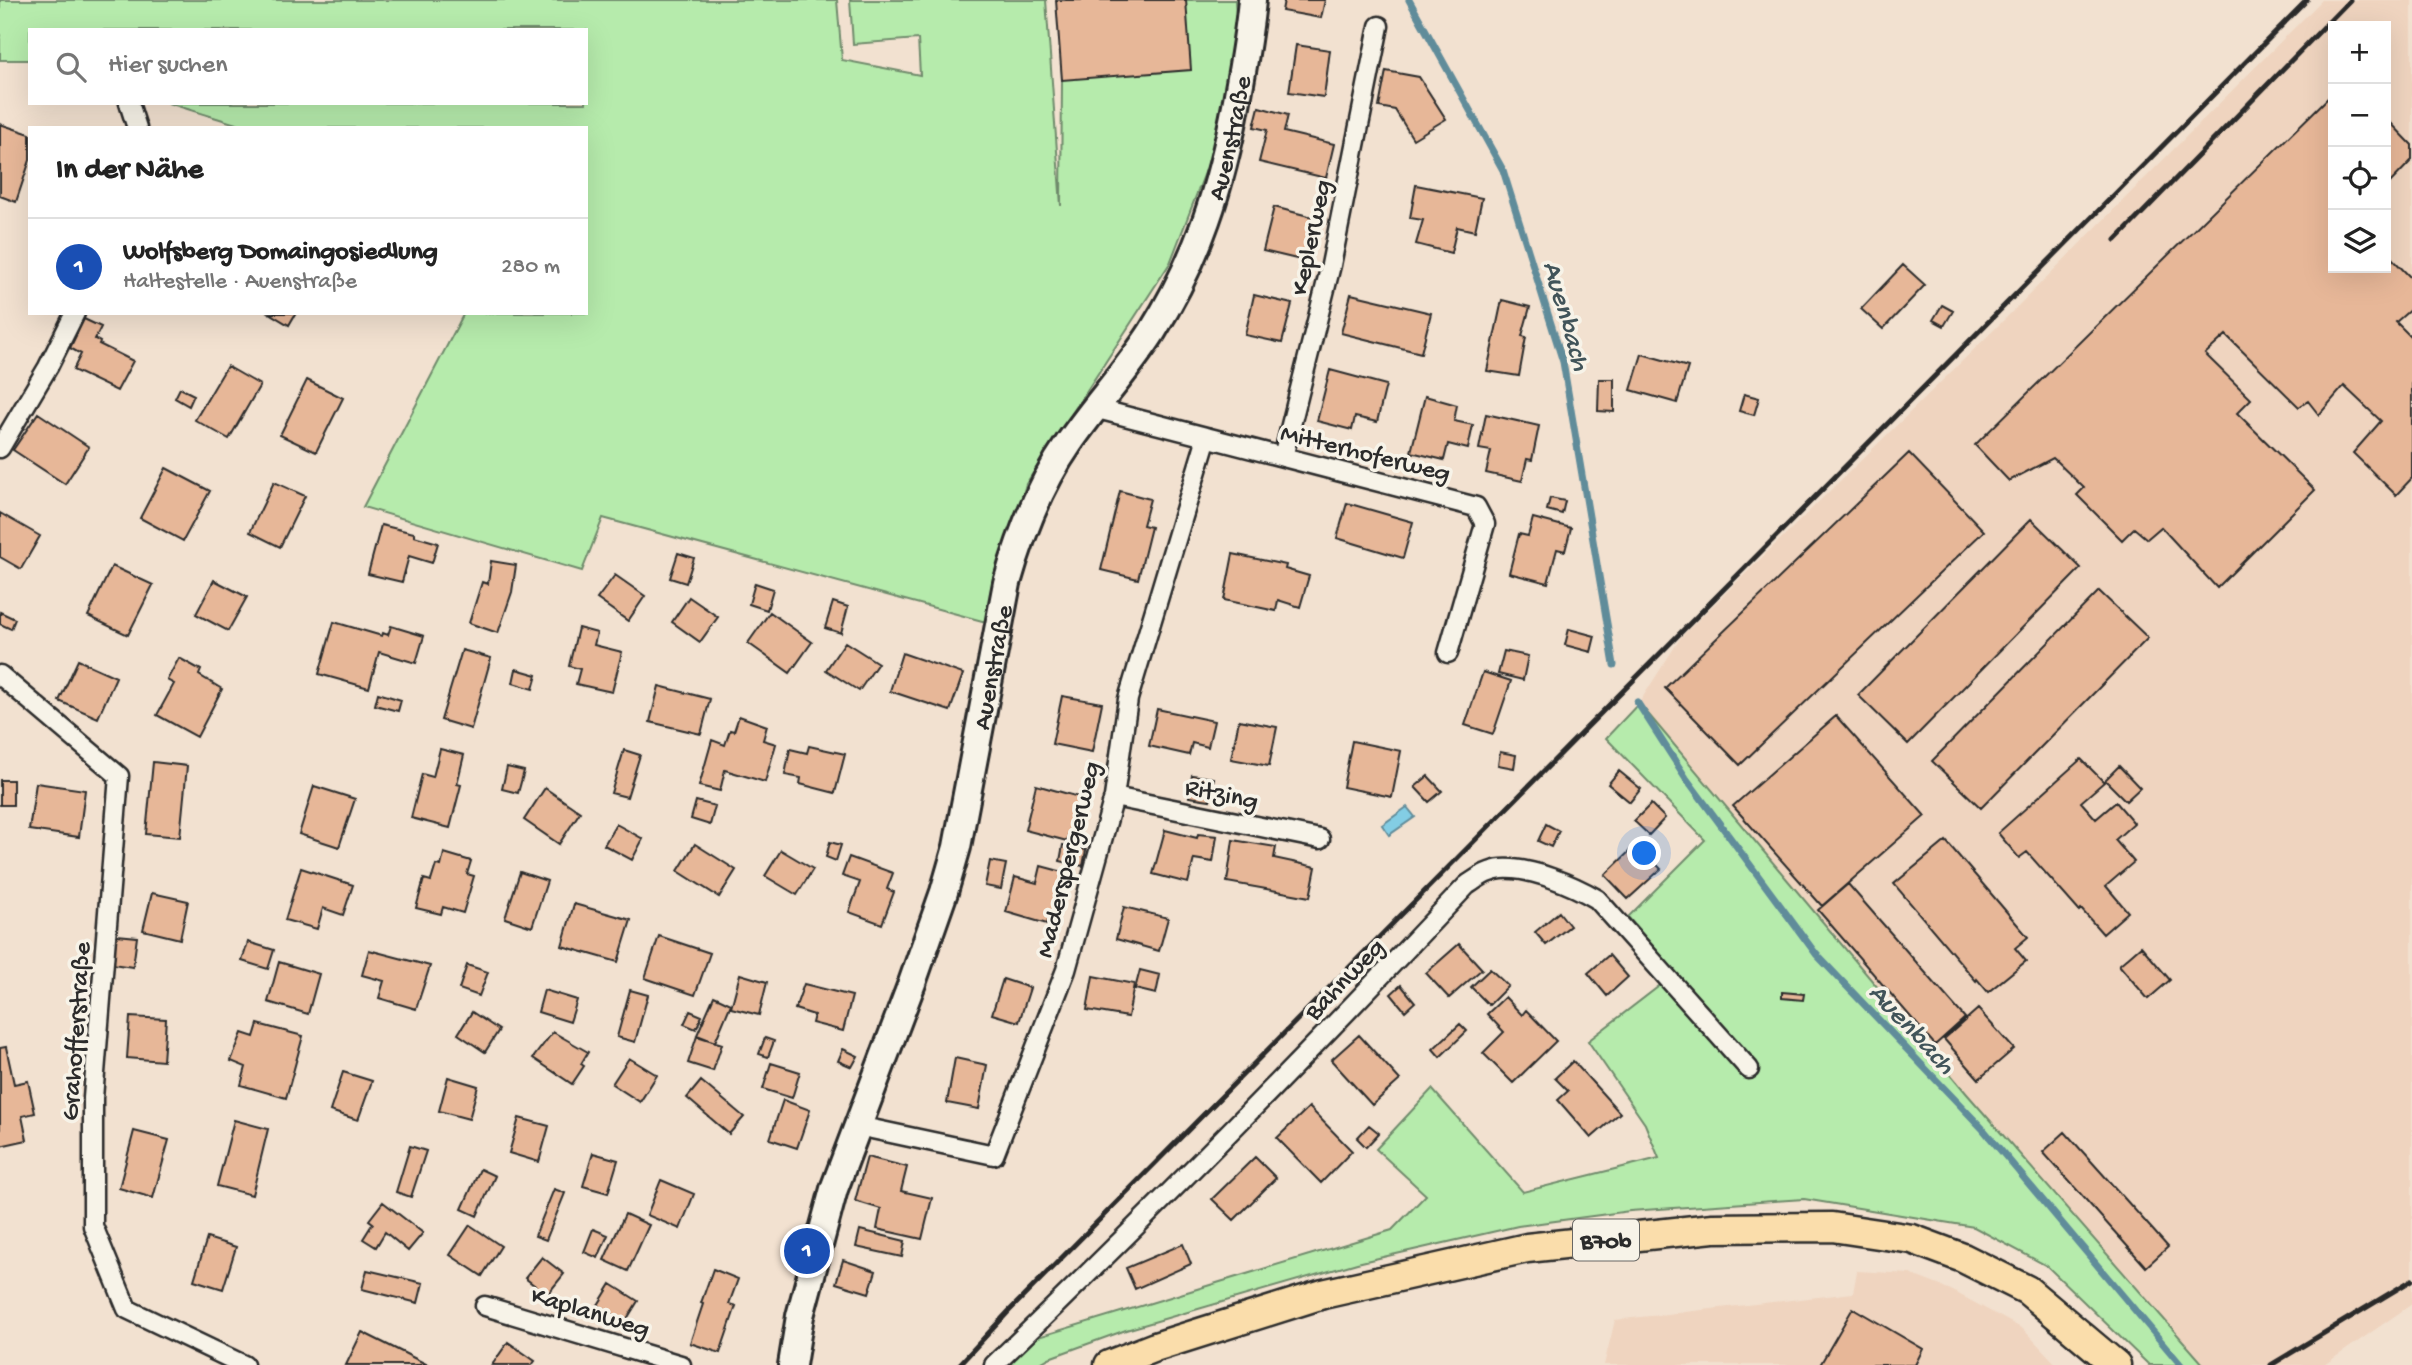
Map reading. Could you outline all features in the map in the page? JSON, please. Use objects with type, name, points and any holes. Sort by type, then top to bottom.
[{"type":"main road","name":"B70b","points":[[1110,1365],[1155,1347],[1337,1290],[1527,1248],[1713,1228],[1832,1227],[1912,1239],[1963,1258],[2027,1290],[2116,1365]]},
{"type":"main road","name":"B70b","points":[[2088,1342],[2105,1365]]},
{"type":"street","name":"Auenstraße","points":[[792,1365],[800,1316],[834,1189],[935,918],[957,847],[1007,583],[1019,541],[1048,477],[1094,408],[1151,334],[1195,253],[1213,204],[1228,146],[1252,0]]},
{"type":"street","name":"Keplerweg","points":[[1283,457],[1331,265],[1379,26]]},
{"type":"street","points":[[130,105],[136,126]]},
{"type":"street","points":[[0,448],[48,367],[74,315]]},
{"type":"street","name":"Mitterhoferweg","points":[[1094,408],[1476,507],[1485,524],[1448,653]]},
{"type":"street","name":"Maderspergerweg","points":[[858,1126],[994,1155],[1066,970],[1114,797],[1128,699],[1207,437]]},
{"type":"street","name":"Grahofferstraße","points":[[0,675],[118,776],[93,1098],[93,1226],[127,1309],[244,1365]]},
{"type":"street","name":"Ritzing","points":[[1114,797],[1320,839]]},
{"type":"street","name":"Bahnweg","points":[[994,1365],[1122,1242],[1363,996],[1467,885],[1484,873],[1502,869],[1523,871],[1575,886],[1597,900],[1749,1069]]},
{"type":"street","name":"Kaplanweg","points":[[485,1306],[681,1365]]},
{"type":"shaded area","points":[[2322,0],[2412,0],[2412,1304],[2324,1365],[2204,1365],[1967,1094],[1639,703],[1681,637],[2006,318]]},
{"type":"shaded area","points":[[1857,1271],[1910,1274],[1951,1290],[2023,1329],[2057,1365],[1604,1365],[1615,1320],[1853,1293]]},
{"type":"green space","points":[[0,0],[837,0],[842,60],[920,75],[918,39],[853,44],[850,0],[1046,0],[1061,206],[1062,80],[1186,0],[1235,0],[1240,82],[1170,263],[1026,484],[986,622],[603,518],[582,571],[363,507],[463,315],[588,315],[588,126],[243,126],[174,105],[588,105],[588,28],[28,28],[28,60],[0,60]]},
{"type":"green space","points":[[1639,703],[1967,1094],[2204,1365],[2149,1365],[2047,1266],[1974,1227],[1804,1199],[1630,1211],[1518,1226],[1357,1263],[1126,1330],[1049,1358],[1037,1365],[1007,1365],[1028,1340],[1392,1230],[1426,1195],[1376,1149],[1432,1089],[1523,1192],[1659,1158],[1645,1124],[1588,1041],[1676,973],[1628,917],[1705,840],[1606,738]]},
{"type":"water","points":[[1407,807],[1415,817],[1389,835],[1382,825]]},
{"type":"building","points":[[1056,0],[1186,0],[1191,70],[1062,80]]},
{"type":"building","points":[[1284,0],[1325,0],[1321,18],[1282,11]]},
{"type":"building","points":[[1296,45],[1330,50],[1324,97],[1289,92]]},
{"type":"building","points":[[1386,71],[1419,77],[1446,119],[1413,139],[1395,110],[1379,107]]},
{"type":"building","points":[[2328,98],[2328,273],[2391,273],[2391,257],[2412,279],[2412,308],[2396,322],[2412,338],[2412,478],[2396,495],[2353,453],[2381,421],[2344,386],[2319,415],[2308,401],[2299,407],[2226,335],[2205,354],[2251,399],[2237,413],[2315,490],[2217,588],[2161,527],[2147,539],[2134,528],[2122,540],[2077,495],[2084,488],[2053,458],[2009,481],[1975,445]]},
{"type":"building","points":[[1259,107],[1288,115],[1284,132],[1334,144],[1326,178],[1259,162],[1267,130],[1254,127]]},
{"type":"building","points":[[2391,123],[2412,145],[2412,160],[2391,182]]},
{"type":"building","points":[[0,124],[28,133],[28,166],[16,202],[0,196]]},
{"type":"building","points":[[1416,185],[1482,198],[1475,231],[1457,227],[1451,253],[1416,244],[1423,220],[1410,218]]},
{"type":"building","points":[[1274,207],[1316,218],[1305,261],[1263,251]]},
{"type":"building","points":[[1903,265],[1925,285],[1883,329],[1861,309]]},
{"type":"building","points":[[1351,294],[1431,313],[1421,353],[1341,333]]},
{"type":"building","points":[[1254,295],[1292,304],[1282,343],[1245,335]]},
{"type":"building","points":[[1502,300],[1530,307],[1522,336],[1526,337],[1519,376],[1487,371]]},
{"type":"building","points":[[1942,305],[1953,311],[1944,326],[1933,320]]},
{"type":"building","points":[[272,315],[295,315],[289,325]]},
{"type":"building","points":[[84,319],[101,327],[95,339],[99,344],[133,361],[117,391],[73,370],[81,354],[70,348]]},
{"type":"building","points":[[1642,354],[1688,367],[1677,403],[1631,390]]},
{"type":"building","points":[[227,366],[260,385],[229,439],[195,420]]},
{"type":"building","points":[[1330,370],[1386,385],[1377,422],[1355,417],[1352,430],[1317,421]]},
{"type":"building","points":[[1599,379],[1614,379],[1614,412],[1598,411]]},
{"type":"building","points":[[307,380],[343,398],[316,452],[280,435]]},
{"type":"building","points":[[180,388],[194,395],[189,406],[175,398]]},
{"type":"building","points":[[1744,394],[1759,398],[1754,415],[1739,411]]},
{"type":"building","points":[[1425,396],[1457,405],[1454,421],[1473,425],[1468,449],[1448,444],[1444,460],[1411,452]]},
{"type":"building","points":[[38,413],[89,447],[65,484],[13,450]]},
{"type":"building","points":[[1486,414],[1539,426],[1532,460],[1527,459],[1522,481],[1486,473],[1491,451],[1479,449]]},
{"type":"building","points":[[1909,453],[1984,531],[1740,765],[1665,688]]},
{"type":"building","points":[[166,468],[210,491],[183,541],[140,518]]},
{"type":"building","points":[[274,482],[305,496],[280,547],[250,532]]},
{"type":"building","points":[[1120,491],[1150,499],[1143,525],[1151,527],[1138,579],[1101,570]]},
{"type":"building","points":[[1550,498],[1565,501],[1562,514],[1547,510]]},
{"type":"building","points":[[1347,503],[1413,522],[1403,558],[1337,538]]},
{"type":"building","points":[[0,513],[40,536],[21,569],[0,557]]},
{"type":"building","points":[[1533,518],[1571,528],[1565,551],[1557,549],[1548,583],[1509,573],[1519,534],[1528,536]]},
{"type":"building","points":[[2031,519],[2081,568],[1908,744],[1858,695]]},
{"type":"building","points":[[381,525],[414,533],[414,536],[438,543],[432,563],[409,556],[402,582],[368,574]]},
{"type":"building","points":[[678,553],[694,558],[686,583],[670,578]]},
{"type":"building","points":[[1233,554],[1286,565],[1285,569],[1309,576],[1300,607],[1278,600],[1276,611],[1224,600]]},
{"type":"building","points":[[491,561],[516,565],[512,592],[498,633],[469,623],[482,582],[488,584]]},
{"type":"building","points":[[112,566],[153,585],[128,635],[88,616]]},
{"type":"building","points":[[615,575],[645,596],[628,621],[597,599]]},
{"type":"building","points":[[214,580],[247,597],[228,631],[196,614]]},
{"type":"building","points":[[755,583],[773,589],[767,610],[749,604]]},
{"type":"building","points":[[2099,591],[2148,638],[1981,808],[1932,761]]},
{"type":"building","points":[[689,597],[718,617],[700,642],[672,622]]},
{"type":"building","points":[[833,602],[848,607],[841,633],[825,628]]},
{"type":"building","points":[[0,612],[15,619],[11,629],[0,624]]},
{"type":"building","points":[[770,612],[812,642],[790,673],[748,643]]},
{"type":"building","points":[[334,622],[382,636],[383,633],[388,635],[391,626],[424,636],[416,663],[379,652],[369,688],[319,674]]},
{"type":"building","points":[[578,628],[597,633],[594,645],[622,652],[612,692],[576,684],[580,669],[569,666]]},
{"type":"building","points":[[1569,629],[1595,636],[1591,652],[1565,645]]},
{"type":"building","points":[[845,642],[878,663],[859,691],[826,670]]},
{"type":"building","points":[[462,650],[491,658],[471,729],[441,720]]},
{"type":"building","points":[[1504,651],[1528,656],[1523,680],[1498,674]]},
{"type":"building","points":[[902,653],[963,674],[950,711],[890,691]]},
{"type":"building","points":[[179,658],[201,670],[199,675],[222,689],[197,737],[157,715],[174,684],[167,680]]},
{"type":"building","points":[[78,660],[116,677],[98,718],[59,701]]},
{"type":"building","points":[[516,669],[537,675],[533,689],[513,683]]},
{"type":"building","points":[[1483,672],[1511,681],[1493,734],[1465,725]]},
{"type":"building","points":[[659,686],[710,699],[701,734],[650,722]]},
{"type":"building","points":[[378,693],[401,700],[398,711],[375,705]]},
{"type":"building","points":[[1062,696],[1102,703],[1092,752],[1052,744]]},
{"type":"building","points":[[1157,709],[1214,721],[1208,747],[1192,743],[1189,755],[1149,746]]},
{"type":"building","points":[[739,716],[767,726],[763,740],[776,744],[765,782],[725,770],[720,791],[699,786],[712,740],[725,745]]},
{"type":"building","points":[[1836,716],[1925,816],[1822,906],[1733,806]]},
{"type":"building","points":[[1239,720],[1277,727],[1269,766],[1231,759]]},
{"type":"building","points":[[1352,741],[1401,751],[1392,797],[1343,787]]},
{"type":"building","points":[[809,746],[845,754],[835,793],[800,784],[801,778],[785,775],[790,749],[807,753]]},
{"type":"building","points":[[440,749],[464,755],[457,784],[461,785],[450,828],[411,818],[422,774],[433,777]]},
{"type":"building","points":[[624,750],[640,755],[627,797],[611,793]]},
{"type":"building","points":[[1500,752],[1516,755],[1514,768],[1498,765]]},
{"type":"building","points":[[2081,759],[2104,782],[2081,802],[2096,819],[2116,802],[2134,823],[2115,840],[2134,862],[2106,886],[2128,912],[2103,934],[2027,852],[2019,858],[1998,833]]},
{"type":"building","points":[[153,762],[187,766],[180,837],[146,834]]},
{"type":"building","points":[[2119,766],[2140,788],[2126,801],[2105,780]]},
{"type":"building","points":[[507,767],[524,771],[518,793],[502,789]]},
{"type":"building","points":[[1619,771],[1641,789],[1630,802],[1608,784]]},
{"type":"building","points":[[1192,775],[1214,778],[1210,800],[1189,797]]},
{"type":"building","points":[[1428,776],[1442,791],[1429,802],[1415,787]]},
{"type":"building","points":[[0,780],[13,780],[13,805],[0,805]]},
{"type":"building","points":[[36,783],[85,790],[79,837],[29,830]]},
{"type":"building","points":[[1036,785],[1079,797],[1067,841],[1025,830]]},
{"type":"building","points":[[314,786],[355,799],[339,847],[299,834]]},
{"type":"building","points":[[545,788],[580,812],[559,844],[524,820]]},
{"type":"building","points":[[696,801],[715,806],[710,825],[691,819]]},
{"type":"building","points":[[1651,804],[1665,818],[1649,835],[1634,821]]},
{"type":"building","points":[[616,824],[643,839],[632,860],[604,845]]},
{"type":"building","points":[[1546,824],[1559,831],[1551,847],[1538,841]]},
{"type":"building","points":[[1165,830],[1197,838],[1198,834],[1217,836],[1213,862],[1194,859],[1188,883],[1153,874]]},
{"type":"building","points":[[1233,840],[1276,847],[1274,858],[1316,867],[1310,897],[1227,882]]},
{"type":"building","points":[[1946,841],[2028,937],[2015,948],[2026,961],[1988,992],[1894,884]]},
{"type":"building","points":[[830,842],[841,845],[836,861],[826,857]]},
{"type":"building","points":[[695,844],[736,870],[719,897],[678,871]]},
{"type":"building","points":[[1637,844],[1661,869],[1628,899],[1605,875]]},
{"type":"building","points":[[1063,845],[1086,850],[1083,866],[1060,861]]},
{"type":"building","points":[[781,850],[813,869],[797,895],[765,876]]},
{"type":"building","points":[[444,853],[471,861],[467,874],[474,876],[463,913],[443,907],[441,914],[416,908],[424,879],[431,881],[436,865],[441,866]]},
{"type":"building","points":[[849,857],[893,873],[887,889],[894,892],[882,924],[849,912],[860,882],[842,876]]},
{"type":"building","points":[[990,861],[1006,864],[1001,889],[985,886]]},
{"type":"building","points":[[1041,866],[1067,873],[1057,914],[1050,913],[1047,924],[1006,912],[1015,877],[1037,883]]},
{"type":"building","points":[[301,868],[353,885],[343,915],[323,908],[317,929],[285,920]]},
{"type":"building","points":[[520,872],[547,881],[532,927],[505,918]]},
{"type":"building","points":[[1848,884],[1965,1018],[1935,1045],[1818,910]]},
{"type":"building","points":[[152,893],[188,901],[180,939],[143,930]]},
{"type":"building","points":[[574,904],[631,920],[618,962],[562,946]]},
{"type":"building","points":[[1124,907],[1168,918],[1159,951],[1116,939]]},
{"type":"building","points":[[1559,912],[1570,926],[1546,945],[1535,932]]},
{"type":"building","points":[[117,935],[137,937],[133,967],[112,964]]},
{"type":"building","points":[[659,936],[710,953],[695,995],[645,978]]},
{"type":"building","points":[[248,942],[274,950],[268,969],[242,961]]},
{"type":"building","points":[[1459,944],[1482,969],[1449,998],[1426,973]]},
{"type":"building","points":[[2141,946],[2170,980],[2148,999],[2119,965]]},
{"type":"building","points":[[369,950],[430,966],[416,1009],[379,998],[384,981],[362,975]]},
{"type":"building","points":[[1609,955],[1628,977],[1607,996],[1588,973]]},
{"type":"building","points":[[279,962],[319,974],[308,1014],[268,1002]]},
{"type":"building","points":[[467,965],[488,972],[479,996],[459,989]]},
{"type":"building","points":[[1490,969],[1508,986],[1489,1005],[1471,987]]},
{"type":"building","points":[[1140,970],[1160,975],[1156,994],[1135,989]]},
{"type":"building","points":[[740,974],[767,982],[759,1015],[731,1008]]},
{"type":"building","points":[[1093,976],[1134,984],[1128,1017],[1087,1010]]},
{"type":"building","points":[[1003,979],[1030,988],[1019,1022],[992,1014]]},
{"type":"building","points":[[804,984],[852,996],[843,1031],[812,1023],[814,1015],[795,1009]]},
{"type":"building","points":[[1401,985],[1415,1002],[1405,1011],[1391,994]]},
{"type":"building","points":[[544,990],[577,1000],[570,1022],[538,1012]]},
{"type":"building","points":[[630,990],[648,995],[635,1042],[617,1037]]},
{"type":"building","points":[[1782,992],[1804,994],[1803,1000],[1782,998]]},
{"type":"building","points":[[714,996],[731,1004],[715,1042],[697,1035]]},
{"type":"building","points":[[1505,997],[1522,1015],[1526,1010],[1556,1041],[1513,1083],[1483,1053],[1504,1032],[1487,1014]]},
{"type":"building","points":[[1978,1009],[2014,1049],[1979,1079],[1944,1039]]},
{"type":"building","points":[[690,1011],[702,1016],[696,1029],[684,1024]]},
{"type":"building","points":[[472,1012],[499,1030],[485,1052],[458,1034]]},
{"type":"building","points":[[130,1017],[166,1019],[163,1061],[127,1058]]},
{"type":"building","points":[[258,1024],[303,1036],[286,1098],[241,1085],[246,1067],[231,1061],[242,1033],[254,1037]]},
{"type":"building","points":[[1460,1024],[1467,1031],[1440,1057],[1433,1049]]},
{"type":"building","points":[[553,1032],[588,1052],[581,1064],[584,1066],[572,1084],[533,1058]]},
{"type":"building","points":[[1359,1035],[1400,1080],[1372,1105],[1331,1060]]},
{"type":"building","points":[[697,1036],[722,1044],[713,1071],[688,1063]]},
{"type":"building","points":[[765,1038],[774,1041],[768,1057],[759,1054]]},
{"type":"building","points":[[6,1047],[14,1084],[28,1081],[35,1113],[22,1116],[27,1140],[0,1146],[0,1048]]},
{"type":"building","points":[[843,1049],[858,1056],[852,1067],[838,1061]]},
{"type":"building","points":[[629,1058],[657,1075],[640,1102],[612,1084]]},
{"type":"building","points":[[955,1058],[987,1065],[979,1109],[947,1103]]},
{"type":"building","points":[[1573,1061],[1620,1113],[1591,1138],[1558,1100],[1568,1091],[1555,1078]]},
{"type":"building","points":[[771,1063],[800,1072],[792,1098],[763,1089]]},
{"type":"building","points":[[343,1072],[372,1081],[358,1120],[330,1111]]},
{"type":"building","points":[[448,1077],[478,1086],[469,1119],[439,1111]]},
{"type":"building","points":[[701,1081],[744,1117],[729,1134],[687,1098]]},
{"type":"building","points":[[783,1100],[810,1110],[797,1148],[770,1139]]},
{"type":"building","points":[[1309,1107],[1352,1151],[1321,1183],[1277,1138]]},
{"type":"building","points":[[519,1118],[549,1126],[539,1162],[509,1153]]},
{"type":"building","points":[[234,1120],[268,1129],[252,1195],[217,1186]]},
{"type":"building","points":[[1369,1125],[1379,1133],[1366,1147],[1357,1138]]},
{"type":"building","points":[[134,1131],[169,1140],[153,1198],[119,1188]]},
{"type":"building","points":[[2065,1132],[2168,1247],[2146,1267],[2043,1152]]},
{"type":"building","points":[[410,1146],[426,1151],[411,1197],[396,1192]]},
{"type":"building","points":[[593,1153],[618,1160],[608,1193],[583,1186]]},
{"type":"building","points":[[867,1157],[907,1167],[901,1191],[932,1198],[922,1239],[877,1229],[881,1209],[855,1201]]},
{"type":"building","points":[[1255,1157],[1276,1178],[1234,1220],[1212,1199]]},
{"type":"building","points":[[480,1169],[495,1176],[477,1216],[462,1209]]},
{"type":"building","points":[[661,1180],[694,1194],[680,1229],[647,1215]]},
{"type":"building","points":[[554,1189],[565,1193],[546,1240],[535,1236]]},
{"type":"building","points":[[383,1202],[423,1233],[408,1251],[385,1232],[376,1247],[363,1239],[373,1223],[369,1220]]},
{"type":"building","points":[[625,1214],[649,1225],[628,1271],[604,1260]]},
{"type":"building","points":[[470,1225],[501,1246],[482,1276],[450,1255]]},
{"type":"building","points":[[593,1229],[608,1235],[598,1258],[584,1252]]},
{"type":"building","points":[[860,1230],[905,1241],[902,1257],[856,1247]]},
{"type":"building","points":[[207,1238],[236,1247],[223,1289],[194,1280]]},
{"type":"building","points":[[1183,1244],[1191,1264],[1135,1289],[1126,1268]]},
{"type":"building","points":[[542,1257],[564,1274],[547,1295],[525,1278]]},
{"type":"building","points":[[843,1260],[876,1271],[869,1293],[836,1283]]},
{"type":"building","points":[[713,1269],[738,1279],[729,1304],[736,1306],[720,1353],[690,1343]]},
{"type":"building","points":[[367,1270],[423,1283],[418,1303],[362,1289]]},
{"type":"building","points":[[611,1284],[638,1301],[625,1322],[598,1305]]},
{"type":"building","points":[[1853,1308],[1923,1349],[1915,1365],[1820,1365]]},
{"type":"building","points":[[362,1332],[428,1365],[346,1365]]},
{"type":"building","points":[[508,1342],[535,1361],[532,1365],[492,1365]]},
{"type":"waterway","name":"Auenbach","points":[[1409,0],[1503,170],[1563,362],[1614,665]]},
{"type":"waterway","name":"Auenbach","points":[[1637,702],[1686,778],[1816,954],[1982,1128],[2181,1365]]},
{"type":"railway","points":[[959,1365],[1009,1311],[2307,0]]},
{"type":"railway","points":[[2116,240],[2350,0]]},
{"type":"railway","points":[[2271,1365],[2412,1280]]},
{"type":"place","name":"Wolfsberg Domaingosiedlung","points":[[807,1251]]}]
